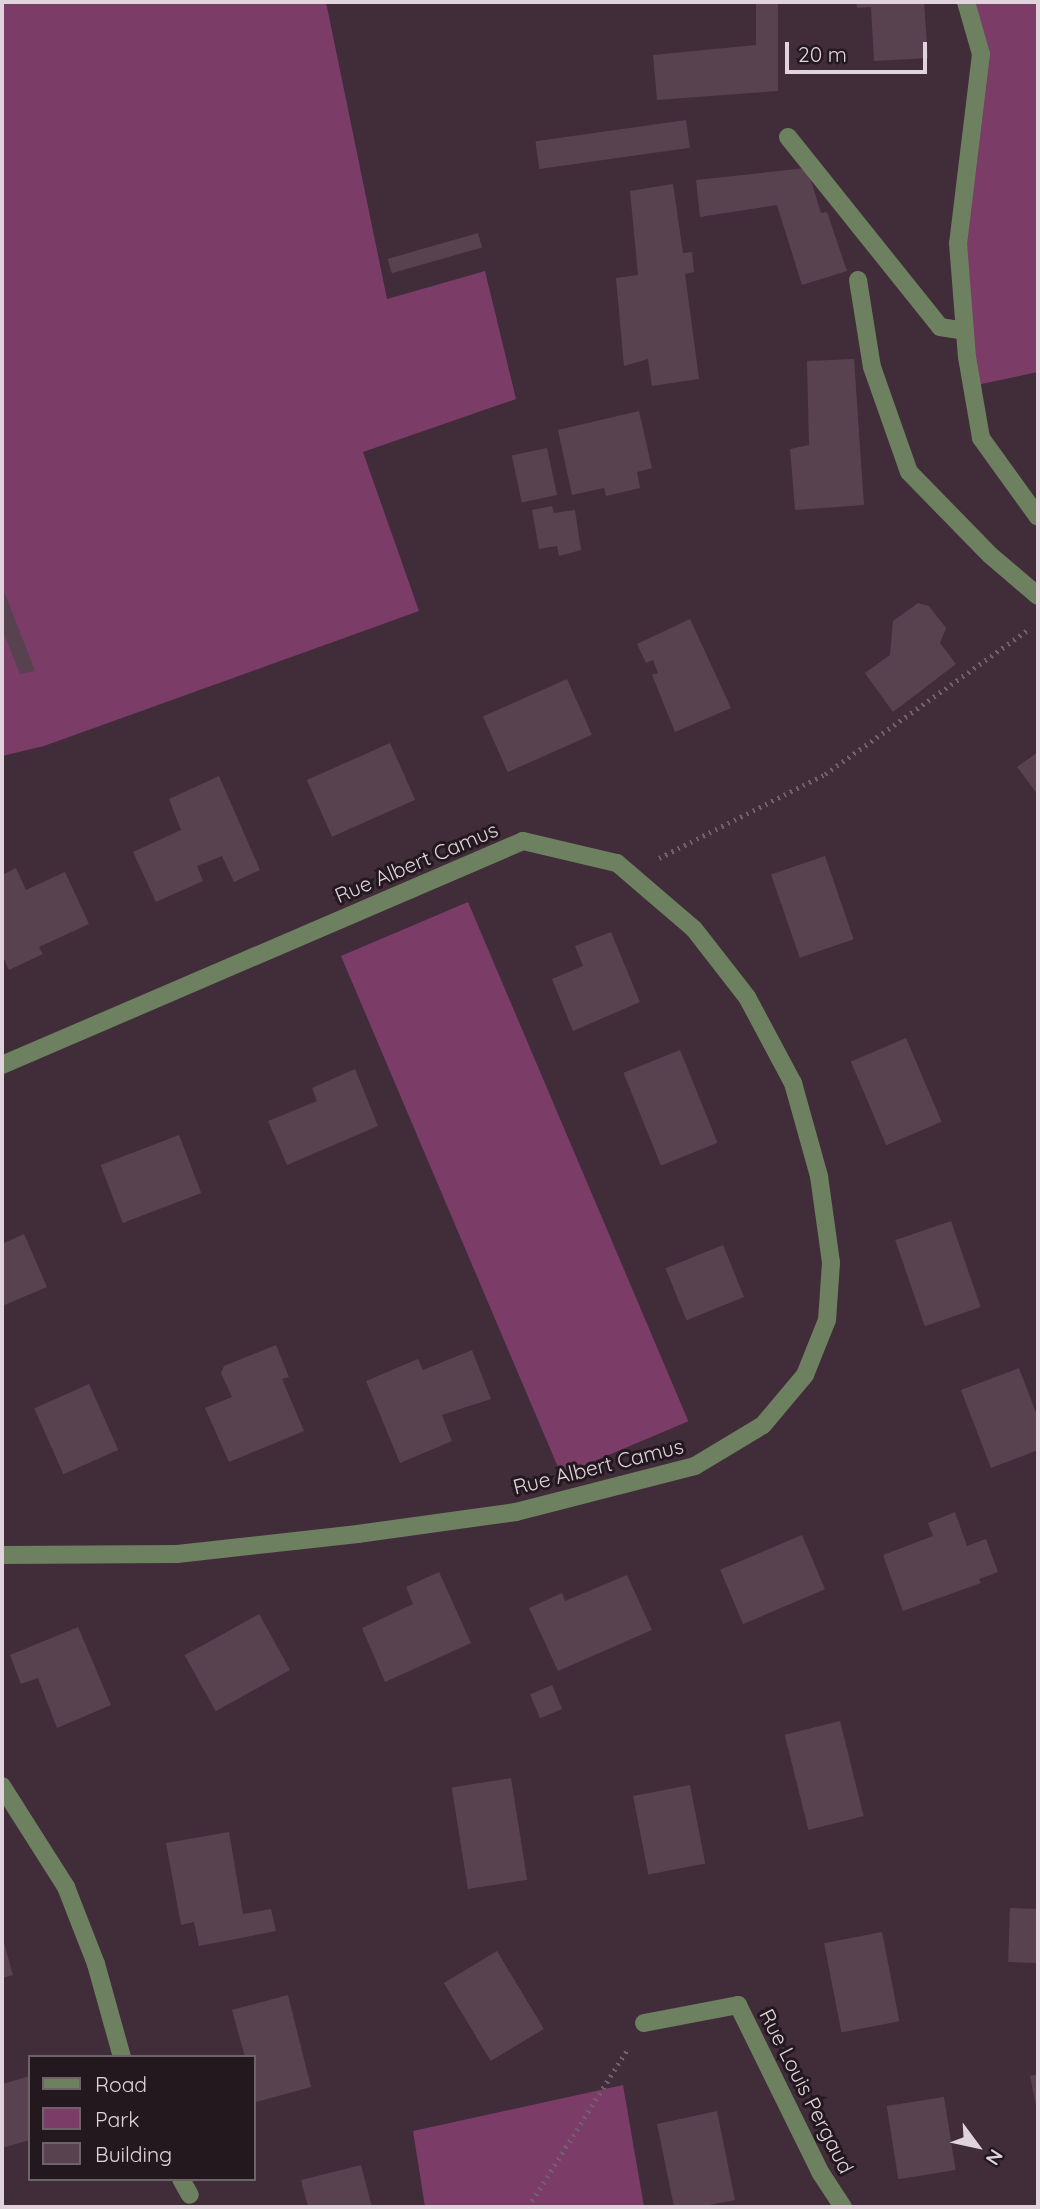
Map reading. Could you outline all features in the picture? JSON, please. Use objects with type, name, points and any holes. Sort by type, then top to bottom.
[{"type":"street","points":[[966,2],[981,54],[958,243],[965,331],[981,438],[1038,517]]},
{"type":"street","points":[[788,137],[940,327],[965,331]]},
{"type":"street","points":[[858,280],[872,367],[909,472],[990,555],[1038,596]]},
{"type":"street","name":"Rue Albert Camus","points":[[2,1065],[523,841],[617,863],[694,929],[747,997],[793,1083],[818,1177],[831,1263],[827,1320],[805,1375],[763,1425],[695,1466],[516,1512],[358,1534],[177,1554],[2,1555]]},
{"type":"street","points":[[2,1786],[66,1887],[96,1964],[121,2055]]},
{"type":"street","name":"Rue Louis Pergaud","points":[[644,2023],[738,2005],[820,2172],[843,2207]]},
{"type":"path","points":[[629,873],[825,774],[1037,623]]},
{"type":"path","points":[[528,2207],[644,2023]]},
{"type":"green space","points":[[2,2],[326,2],[387,299],[485,271],[516,399],[363,452],[419,611],[44,746],[2,756]]},
{"type":"green space","points":[[966,2],[1038,2],[1038,372],[972,386],[958,243],[981,54]]},
{"type":"green space","points":[[468,902],[688,1421],[561,1475],[341,956]]},
{"type":"green space","points":[[623,2085],[644,2207],[425,2207],[413,2131]]},
{"type":"building","points":[[756,2],[778,2],[778,91],[657,100],[653,55],[756,45]]},
{"type":"building","points":[[856,2],[924,2],[928,58],[874,61],[871,7],[857,8]]},
{"type":"building","points":[[686,120],[690,148],[539,169],[535,141]]},
{"type":"building","points":[[807,168],[821,213],[827,212],[847,271],[802,285],[777,205],[700,217],[696,180]]},
{"type":"building","points":[[673,184],[683,253],[692,252],[694,272],[685,274],[699,379],[652,386],[648,359],[624,366],[616,278],[638,275],[630,191]]},
{"type":"building","points":[[478,233],[482,247],[392,273],[388,259]]},
{"type":"building","points":[[854,359],[864,505],[795,510],[790,449],[809,445],[807,361]]},
{"type":"building","points":[[639,411],[652,468],[637,472],[640,488],[606,496],[604,488],[572,495],[558,430]]},
{"type":"building","points":[[547,448],[557,495],[522,502],[512,455]]},
{"type":"building","points":[[552,506],[554,513],[575,510],[581,550],[559,556],[557,546],[539,549],[532,510]]},
{"type":"building","points":[[2,586],[35,671],[20,674],[2,629]]},
{"type":"building","points":[[918,603],[929,606],[946,628],[940,643],[956,664],[893,712],[865,673],[890,655],[893,621]]},
{"type":"building","points":[[690,619],[731,708],[675,732],[652,675],[658,673],[653,660],[646,663],[637,644]]},
{"type":"building","points":[[567,679],[592,735],[508,772],[483,716]]},
{"type":"building","points":[[390,743],[415,800],[332,837],[307,780]]},
{"type":"building","points":[[1038,752],[1038,795],[1017,767]]},
{"type":"building","points":[[219,776],[260,870],[234,882],[222,856],[197,866],[203,881],[156,902],[133,852],[181,830],[169,799]]},
{"type":"building","points":[[825,856],[854,939],[800,958],[771,875]]},
{"type":"building","points":[[16,868],[26,890],[65,872],[89,924],[39,947],[43,954],[9,970],[2,954],[2,875]]},
{"type":"building","points":[[611,932],[640,1002],[573,1031],[552,979],[583,966],[575,946]]},
{"type":"building","points":[[906,1038],[942,1122],[886,1145],[851,1061]]},
{"type":"building","points":[[680,1050],[717,1143],[661,1166],[623,1073]]},
{"type":"building","points":[[355,1069],[378,1126],[287,1165],[268,1121],[317,1101],[312,1088]]},
{"type":"building","points":[[179,1135],[201,1193],[123,1223],[101,1165]]},
{"type":"building","points":[[951,1221],[981,1307],[925,1326],[895,1240]]},
{"type":"building","points":[[24,1234],[47,1287],[2,1306],[2,1244]]},
{"type":"building","points":[[723,1245],[744,1297],[686,1320],[666,1268]]},
{"type":"building","points":[[276,1345],[289,1377],[282,1379],[304,1431],[229,1462],[205,1408],[232,1397],[221,1373],[224,1366]]},
{"type":"building","points":[[472,1350],[491,1399],[442,1415],[452,1441],[400,1463],[366,1381],[418,1359],[423,1370]]},
{"type":"building","points":[[1019,1368],[1038,1418],[1038,1450],[991,1468],[961,1390]]},
{"type":"building","points":[[89,1384],[118,1450],[63,1474],[34,1408]]},
{"type":"building","points":[[955,1512],[967,1546],[986,1539],[998,1572],[979,1579],[981,1583],[903,1611],[883,1555],[933,1536],[928,1523]]},
{"type":"building","points":[[802,1535],[825,1589],[743,1624],[720,1570]]},
{"type":"building","points":[[439,1572],[471,1643],[385,1682],[362,1628],[413,1604],[406,1587]]},
{"type":"building","points":[[627,1575],[652,1630],[558,1671],[529,1608],[562,1593],[565,1601]]},
{"type":"building","points":[[259,1614],[290,1670],[216,1711],[185,1655]]},
{"type":"building","points":[[78,1627],[111,1705],[57,1728],[38,1678],[21,1684],[10,1655]]},
{"type":"building","points":[[552,1685],[562,1709],[540,1718],[530,1694]]},
{"type":"building","points":[[840,1721],[864,1816],[808,1830],[785,1735]]},
{"type":"building","points":[[511,1778],[527,1880],[468,1889],[452,1787]]},
{"type":"building","points":[[690,1785],[705,1864],[648,1875],[633,1796]]},
{"type":"building","points":[[229,1832],[243,1914],[271,1909],[276,1931],[199,1946],[194,1922],[181,1925],[166,1843]]},
{"type":"building","points":[[1010,1908],[1038,1909],[1036,1963],[1008,1962]]},
{"type":"building","points":[[882,1932],[899,2021],[841,2033],[824,1943]]},
{"type":"building","points":[[2,1936],[13,1975],[2,1978]]},
{"type":"building","points":[[497,1951],[544,2029],[491,2061],[444,1983]]},
{"type":"building","points":[[288,1995],[311,2087],[256,2102],[256,2055],[244,2055],[232,2010]]},
{"type":"building","points":[[1038,2074],[1038,2110],[1037,2110],[1030,2076]]},
{"type":"building","points":[[28,2077],[28,2141],[2,2148],[2,2084]]},
{"type":"building","points":[[944,2097],[956,2170],[898,2179],[887,2106]]},
{"type":"building","points":[[717,2111],[735,2200],[699,2207],[674,2207],[657,2124]]},
{"type":"building","points":[[361,2165],[372,2207],[308,2207],[301,2180]]}]
